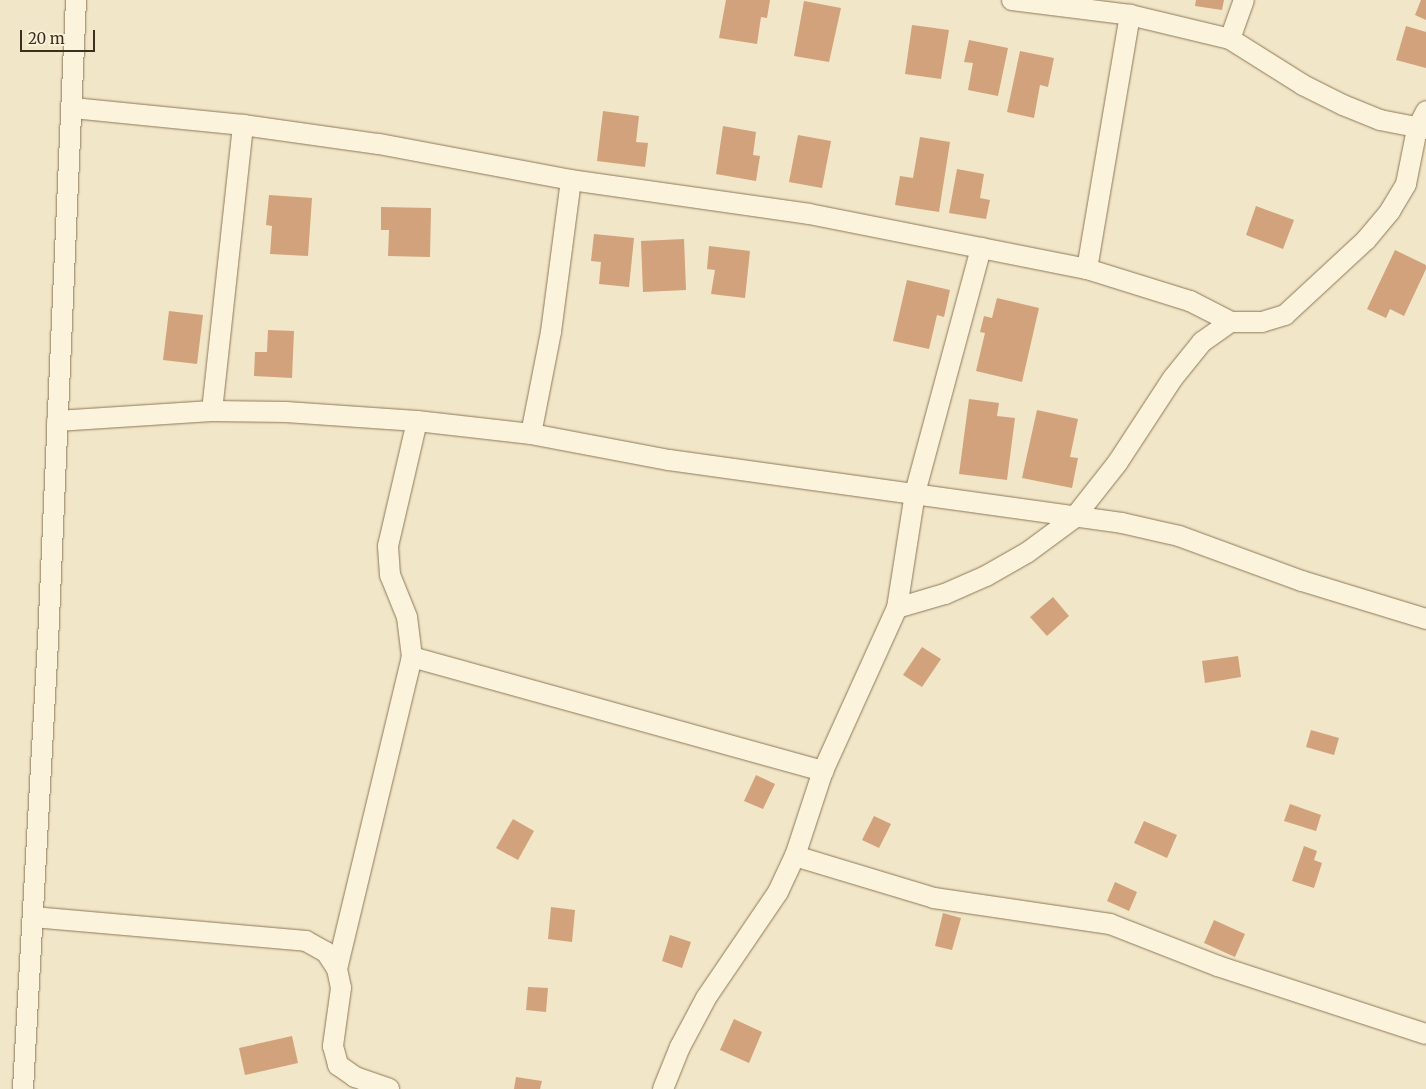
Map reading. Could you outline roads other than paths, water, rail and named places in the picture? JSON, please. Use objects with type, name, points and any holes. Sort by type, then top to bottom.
[{"type":"street","points":[[24,1089],[73,108],[76,0]]},
{"type":"street","points":[[73,108],[243,124],[379,144],[571,180],[809,214],[1087,269],[1190,301],[1231,322],[1262,322],[1285,315],[1366,240],[1390,211],[1406,184],[1423,123],[1380,120],[1343,105],[1230,39],[1130,15],[1012,0]]},
{"type":"street","points":[[1230,39],[1244,0]]},
{"type":"street","points":[[1087,269],[1130,15]]},
{"type":"street","points":[[212,411],[243,124]]},
{"type":"street","points":[[531,434],[551,332],[571,180]]},
{"type":"street","points":[[663,1089],[680,1047],[706,998],[778,892],[795,856],[823,771],[897,608],[915,493],[981,248]]},
{"type":"street","points":[[897,608],[945,594],[986,576],[1028,552],[1074,518],[1118,462],[1173,378],[1202,342],[1231,322]]},
{"type":"street","points":[[57,421],[212,411],[286,412],[417,421],[531,434],[669,460],[915,493],[1074,518],[1122,523],[1179,536],[1302,581],[1426,619]]},
{"type":"street","points":[[337,968],[412,657],[407,617],[390,575],[388,546],[417,421]]},
{"type":"street","points":[[412,657],[823,771]]},
{"type":"street","points":[[795,856],[934,898],[1110,924],[1218,966],[1426,1034]]},
{"type":"street","points":[[33,917],[306,941],[326,952],[337,968],[341,988],[333,1046],[338,1065],[355,1077],[389,1089]]}]
